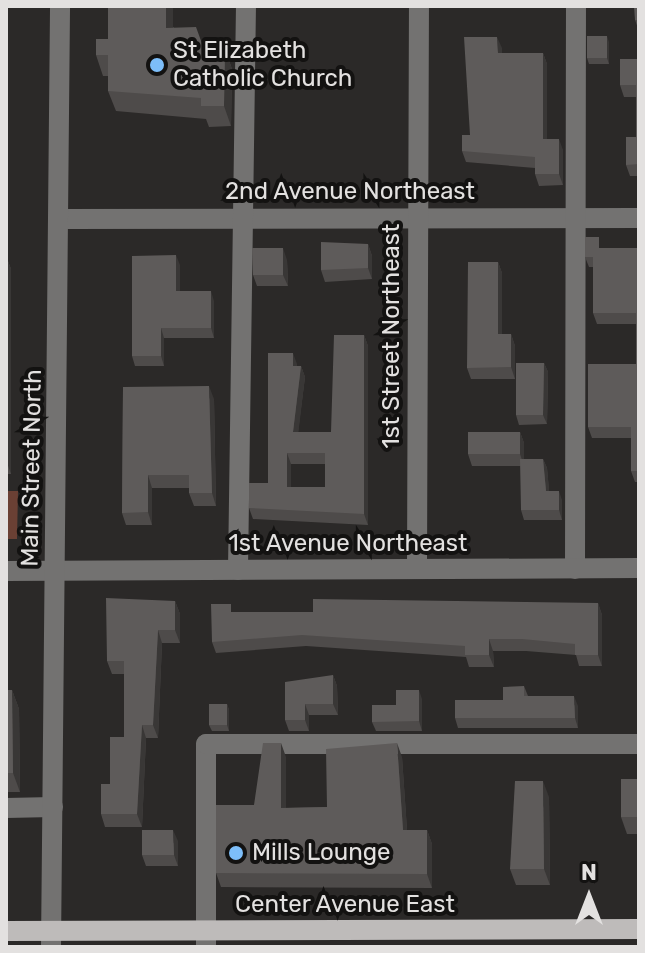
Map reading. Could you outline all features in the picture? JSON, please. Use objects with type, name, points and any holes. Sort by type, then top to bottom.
[{"type":"main road","name":"Center Avenue East","points":[[6,931],[51,939],[206,940],[639,929]]},
{"type":"street","name":"Main Street North","points":[[51,939],[61,219],[60,6]]},
{"type":"street","points":[[238,570],[246,6]]},
{"type":"street","name":"1st Street Northeast","points":[[417,569],[419,6]]},
{"type":"street","points":[[575,569],[576,6]]},
{"type":"street","name":"2nd Avenue Northeast","points":[[61,219],[639,218]]},
{"type":"street","name":"1st Avenue Northeast","points":[[6,571],[639,568]]},
{"type":"street","points":[[206,940],[206,744],[639,744]]},
{"type":"street","points":[[6,808],[53,807]]},
{"type":"shaded area","points":[[6,491],[18,491],[17,539],[6,539]]},
{"type":"building","name":"St Elizabeth Catholic Church","points":[[108,6],[166,6],[166,28],[196,27],[204,49],[225,49],[224,106],[201,106],[201,98],[108,91],[108,55],[96,55],[96,39],[108,39]]},
{"type":"building","points":[[634,6],[639,6],[639,20],[635,20]]},
{"type":"building","points":[[587,36],[607,36],[607,58],[587,58]]},
{"type":"building","points":[[464,37],[497,37],[498,53],[543,53],[543,139],[559,139],[559,174],[535,174],[535,157],[462,151],[462,135],[470,135]]},
{"type":"building","points":[[620,59],[639,59],[639,164],[626,165],[626,137],[636,137],[636,85],[620,85]]},
{"type":"building","points":[[585,237],[599,237],[599,248],[639,248],[639,471],[631,471],[631,427],[588,427],[588,364],[636,364],[636,313],[593,313],[593,257],[585,257]]},
{"type":"building","points":[[321,242],[368,244],[368,268],[321,270]]},
{"type":"building","points":[[252,248],[283,248],[283,275],[253,275]]},
{"type":"building","points":[[176,255],[176,291],[211,291],[211,328],[161,328],[161,356],[132,356],[132,256]]},
{"type":"building","points":[[468,262],[498,262],[498,334],[511,334],[511,367],[467,368]]},
{"type":"building","points":[[334,335],[364,335],[364,514],[249,508],[249,483],[268,483],[268,353],[293,353],[293,366],[301,366],[293,432],[331,432]],"holes":[[[287,453],[325,453],[325,487],[287,487]]]},
{"type":"building","points":[[516,363],[544,363],[543,415],[516,415]]},
{"type":"building","points":[[209,386],[212,493],[189,493],[189,475],[148,475],[148,512],[122,513],[123,387]]},
{"type":"building","points":[[468,432],[520,432],[520,454],[468,454]]},
{"type":"building","points":[[520,459],[543,459],[546,491],[559,491],[559,510],[521,510]]},
{"type":"building","points":[[106,598],[175,601],[175,630],[158,630],[153,725],[142,725],[137,814],[101,814],[101,784],[110,784],[110,737],[124,737],[124,661],[107,661]]},
{"type":"building","points":[[313,599],[598,603],[598,655],[575,655],[575,644],[522,639],[489,639],[489,655],[465,655],[465,646],[302,635],[212,642],[211,604],[231,604],[231,612],[313,612]]},
{"type":"building","points":[[333,675],[333,704],[305,704],[305,720],[285,720],[285,682]]},
{"type":"building","points":[[524,686],[524,696],[574,696],[575,718],[455,718],[455,700],[503,700],[503,687]]},
{"type":"building","points":[[6,690],[12,690],[13,773],[6,773]]},
{"type":"building","points":[[396,690],[419,690],[419,721],[372,722],[372,705],[396,705]]},
{"type":"building","points":[[209,704],[227,704],[227,725],[209,725]]},
{"type":"building","points":[[263,743],[281,743],[281,808],[327,807],[326,749],[397,743],[403,830],[427,830],[427,874],[216,873],[216,805],[254,805]]},
{"type":"building","points":[[621,779],[639,779],[639,817],[621,817]]},
{"type":"building","points":[[515,781],[543,781],[544,869],[510,869]]},
{"type":"building","points":[[142,830],[173,830],[174,855],[142,855]]},
{"type":"place","name":"St Elizabeth Catholic Church","points":[[157,65]]},
{"type":"place","name":"Mills Lounge","points":[[236,853]]}]
